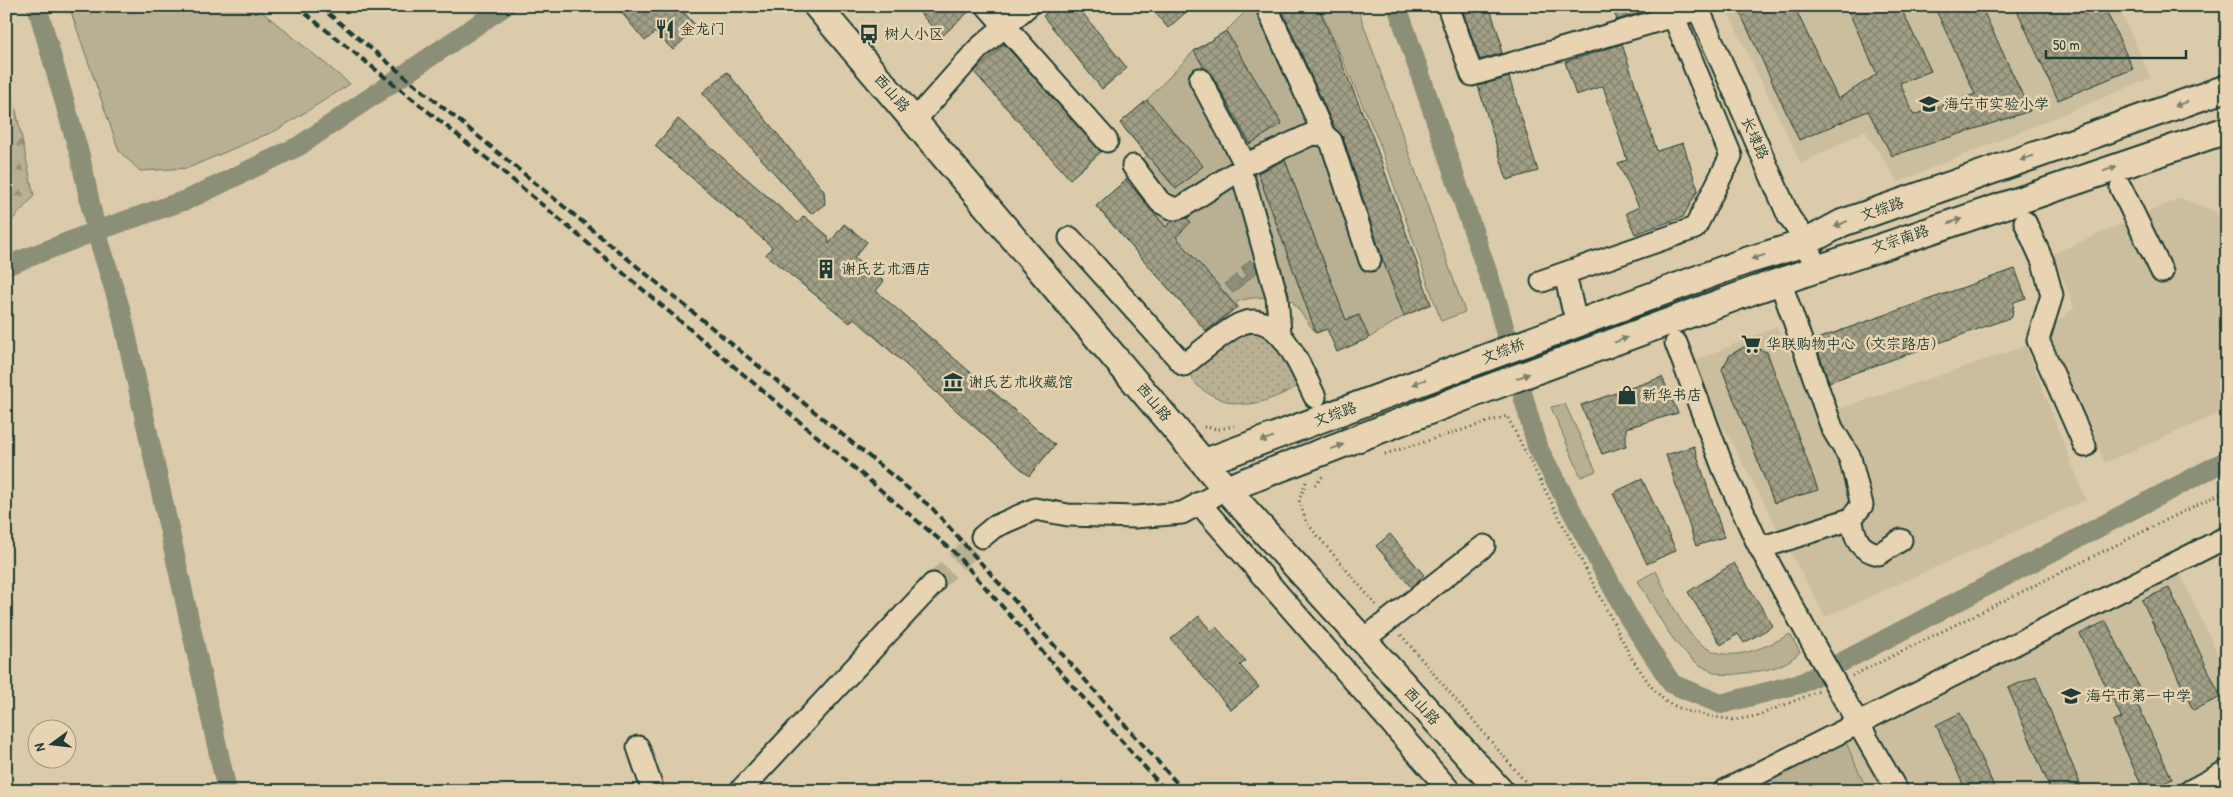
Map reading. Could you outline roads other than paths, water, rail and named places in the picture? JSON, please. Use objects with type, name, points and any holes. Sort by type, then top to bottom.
[{"type":"main road","name":"西山路","points":[[817,6],[1226,490],[1500,791]]},
{"type":"main road","name":"文综路","points":[[1541,337],[1746,261],[1804,243],[1842,223],[2227,88]]},
{"type":"main road","name":"文宗南路","points":[[1226,490],[1478,392],[1780,281],[2227,130]]},
{"type":"main road","name":"文综桥","points":[[1465,365],[1541,337]]},
{"type":"main road","name":"文综路","points":[[1204,462],[1465,365]]},
{"type":"street","points":[[987,6],[1107,141]]},
{"type":"street","points":[[915,120],[978,50],[1028,6]]},
{"type":"street","points":[[1448,6],[1472,75],[1674,17],[1698,8]]},
{"type":"street","name":"长埭路","points":[[1698,8],[1789,217],[1817,268]]},
{"type":"street","points":[[1269,12],[1324,135],[1331,141],[1370,260]]},
{"type":"street","points":[[1542,282],[1695,228],[1731,156],[1674,17]]},
{"type":"street","points":[[1200,78],[1242,169],[1277,297],[1280,332],[1315,397]]},
{"type":"street","points":[[1133,166],[1160,202],[1174,209],[1182,207],[1242,169],[1312,134],[1324,135]]},
{"type":"street","points":[[2121,188],[2162,272]]},
{"type":"street","points":[[2025,222],[2043,262],[2052,295],[2038,340],[2085,446]]},
{"type":"street","points":[[1070,238],[1184,365],[1240,324],[1255,321],[1269,324],[1280,332]]},
{"type":"street","points":[[1566,274],[1573,309]]},
{"type":"street","points":[[1760,548],[1850,519],[1862,505],[1850,458],[1832,428],[1780,281]]},
{"type":"street","points":[[1676,343],[1724,470],[1760,548],[1897,791]]},
{"type":"street","points":[[982,538],[994,527],[1035,510],[1068,515],[1135,517],[1182,513],[1226,490]]},
{"type":"street","points":[[1199,504],[1450,791]]},
{"type":"street","points":[[1850,519],[1856,538],[1865,551],[1879,554],[1901,540]]},
{"type":"street","points":[[1724,791],[1853,714],[2227,537]]},
{"type":"street","points":[[1363,640],[1484,546]]},
{"type":"street","points":[[740,791],[933,584]]},
{"type":"street","points":[[638,747],[653,791]]},
{"type":"street","points":[[2190,791],[2227,771]]},
{"type":"water","points":[[1250,260],[1259,270],[1233,293],[1225,284],[1236,275],[1241,280],[1247,275],[1241,268]]},
{"type":"waterway","points":[[37,6],[80,156],[96,231],[121,311],[227,791]]},
{"type":"waterway","points":[[6,266],[96,231],[189,199],[299,146],[505,6]]},
{"type":"waterway","points":[[1397,6],[1496,298],[1537,446],[1629,618],[1672,684],[1721,704],[1802,683],[2227,460]]},
{"type":"tunnel","points":[[933,584],[982,537]]},
{"type":"railway","points":[[296,6],[495,165],[953,551],[1166,791]]},
{"type":"railway","points":[[319,6],[932,508],[1184,791]]},
{"type":"place","name":"金龙门","points":[[665,29]]},
{"type":"place","name":"树人小区","points":[[869,34]]},
{"type":"place","name":"海宁市实验小学","points":[[1929,104]]},
{"type":"place","name":"谢氏艺术酒店","points":[[826,269]]},
{"type":"place","name":"华联购物中心（文宗路店）","points":[[1751,344]]},
{"type":"place","name":"谢氏艺术收藏馆","points":[[953,382]]},
{"type":"place","name":"新华书店","points":[[1627,395]]},
{"type":"place","name":"海宁市第一中学","points":[[2071,696]]}]
